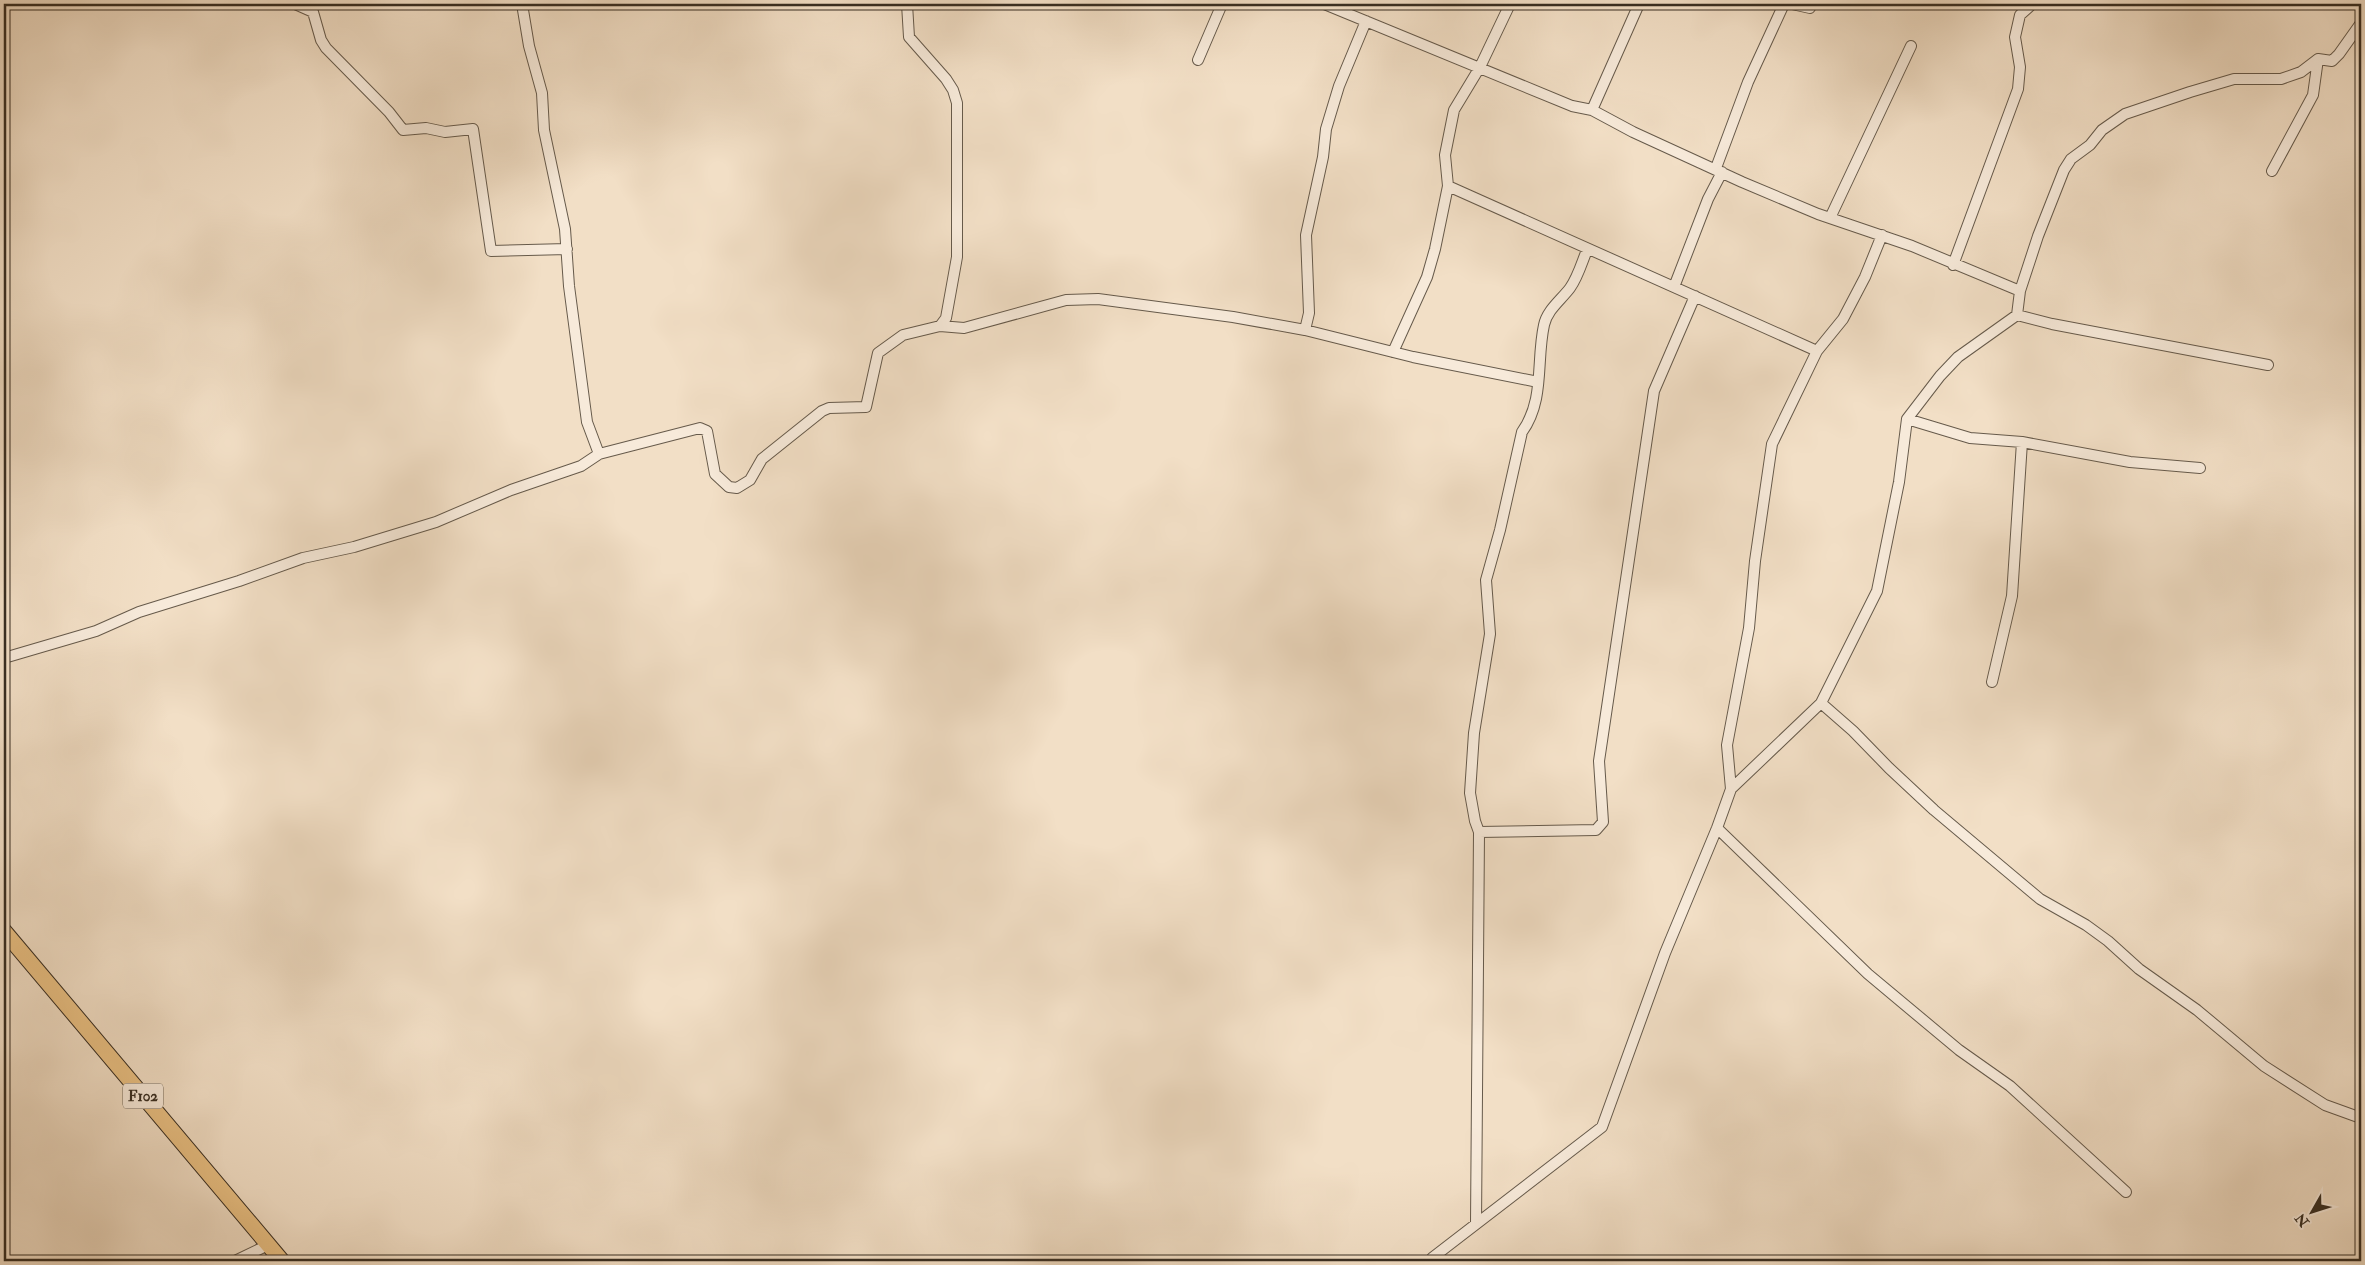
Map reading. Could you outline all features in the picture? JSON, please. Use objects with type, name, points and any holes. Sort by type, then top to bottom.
[{"type":"main road","name":"F102","points":[[4,931],[282,1261]]},
{"type":"street","points":[[294,4],[313,12],[321,40],[326,48],[389,112],[403,130],[426,128],[445,132],[473,129],[491,251],[567,249]]},
{"type":"street","points":[[522,4],[529,46],[542,93],[544,130],[565,229],[569,286],[587,422],[600,454]]},
{"type":"street","points":[[907,4],[909,37],[946,79],[953,90],[957,103],[956,256],[946,318],[940,326]]},
{"type":"street","points":[[1198,60],[1222,4]]},
{"type":"street","points":[[1324,4],[1572,106],[1592,110],[1634,132],[1830,218],[1882,235],[2020,291]]},
{"type":"street","points":[[1393,352],[1428,277],[1448,186],[1445,155],[1454,110],[1480,67],[1510,4]]},
{"type":"street","points":[[1592,110],[1639,4]]},
{"type":"street","points":[[1674,287],[1719,170],[1748,82],[1784,4]]},
{"type":"street","points":[[1792,4],[1810,8]]},
{"type":"street","points":[[1953,265],[2018,89],[2020,67],[2015,37],[2020,14],[2029,8],[2028,4]]},
{"type":"street","points":[[1305,330],[1309,313],[1306,235],[1323,157],[1326,130],[1339,86],[1366,21]]},
{"type":"street","points":[[1731,789],[1821,703],[1877,591],[1899,482],[1907,419],[1940,376],[1958,357],[2016,315],[2020,291],[2038,236],[2064,170],[2071,160],[2090,145],[2102,130],[2125,114],[2234,79],[2281,79],[2300,72],[2318,59],[2332,61],[2361,23]]},
{"type":"street","points":[[1830,218],[1911,46]]},
{"type":"street","points":[[2272,171],[2313,95],[2318,59]]},
{"type":"street","points":[[1448,186],[1587,250],[1817,351]]},
{"type":"street","points":[[1432,1258],[1602,1127],[1665,953],[1717,828],[1731,789],[1727,745],[1749,628],[1755,560],[1772,444],[1817,351],[1843,319],[1865,276],[1882,235]]},
{"type":"street","points":[[1476,1224],[1479,832],[1474,821],[1470,793],[1474,733],[1490,634],[1486,580],[1500,530],[1522,432],[1529,422],[1536,399],[1544,323],[1550,311],[1571,286],[1587,250]]},
{"type":"street","points":[[1479,832],[1596,830],[1603,822],[1599,761],[1654,391],[1695,296]]},
{"type":"street","points":[[4,658],[96,631],[139,612],[239,581],[302,558],[354,547],[436,522],[502,493],[581,466],[600,454],[700,428],[707,431],[715,474],[729,487],[737,488],[748,484],[762,459],[822,411],[829,408],[866,407],[875,360],[884,347],[903,335],[940,326],[964,328],[1066,300],[1098,299],[1233,316],[1305,330],[1393,352],[1538,382]]},
{"type":"street","points":[[2016,315],[2052,324],[2268,365]]},
{"type":"street","points":[[1907,419],[1970,438],[2022,442],[2130,462],[2200,468]]},
{"type":"street","points":[[1992,682],[2012,596],[2022,442]]},
{"type":"street","points":[[1821,703],[1853,731],[1934,810],[2040,899],[2086,925],[2108,941],[2139,969],[2197,1010],[2241,1048],[2282,1078],[2325,1105],[2361,1118]]},
{"type":"street","points":[[1717,828],[1868,974],[1959,1050],[2010,1086],[2126,1192]]},
{"type":"street","points":[[234,1261],[268,1245]]}]
